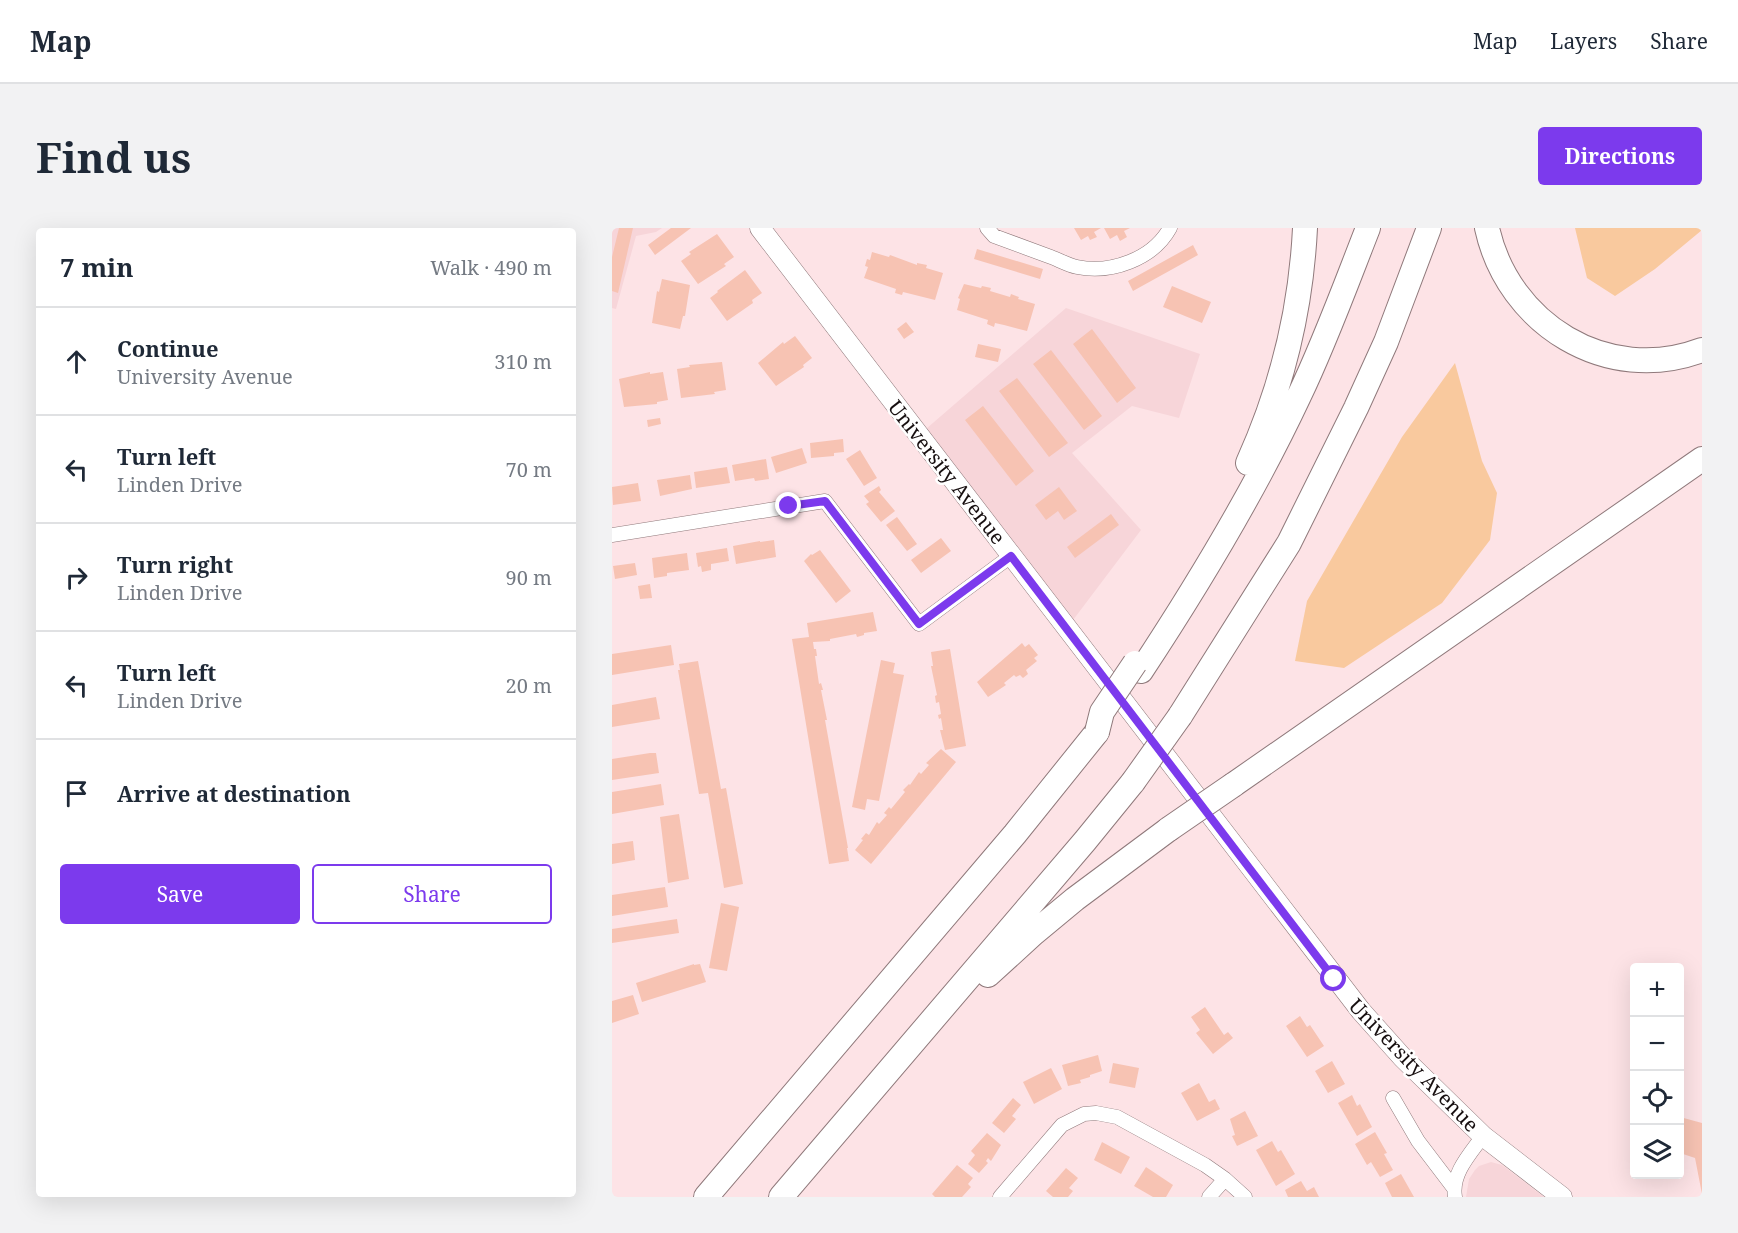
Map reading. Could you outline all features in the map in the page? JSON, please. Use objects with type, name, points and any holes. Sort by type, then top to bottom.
[{"type":"highway","points":[[706,1197],[1016,834],[1097,732],[1138,667],[1241,480],[1260,437],[1287,357],[1300,285],[1305,228]]},
{"type":"highway","points":[[1138,667],[1176,618],[1230,528],[1294,406],[1327,333],[1368,228]]},
{"type":"highway","points":[[782,1197],[1085,841],[1133,782],[1180,716],[1289,543],[1381,353],[1429,228]]},
{"type":"highway","points":[[1487,228],[1496,258],[1517,296],[1555,332],[1572,342],[1622,358],[1676,358],[1702,350]]},
{"type":"highway","points":[[937,1015],[967,994],[1074,899],[1169,829],[1702,459]]},
{"type":"main road","name":"University Avenue","points":[[760,228],[1334,979],[1403,1058],[1483,1136],[1562,1197]]},
{"type":"street","points":[[987,228],[994,236],[1078,267],[1108,267],[1125,263],[1147,253],[1170,228]]},
{"type":"street","points":[[612,535],[825,501],[919,624],[1011,556]]},
{"type":"street","points":[[1393,1098],[1418,1141],[1454,1192]]},
{"type":"street","points":[[1000,1197],[1062,1125],[1072,1118],[1096,1113],[1117,1117],[1205,1165],[1245,1197]]},
{"type":"street","points":[[1454,1192],[1463,1164],[1483,1136]]},
{"type":"street","points":[[1209,1197],[1225,1179]]},
{"type":"shaded area","points":[[612,228],[662,228],[656,232],[636,236],[616,309],[612,308]]},
{"type":"shaded area","points":[[1575,228],[1702,228],[1702,230],[1655,269],[1615,296],[1587,278]]},
{"type":"shaded area","points":[[1066,308],[1200,354],[1179,418],[1132,406],[1072,453],[1141,530],[1067,628],[919,435]]},
{"type":"shaded area","points":[[1455,363],[1482,461],[1497,493],[1490,540],[1442,603],[1344,668],[1295,661],[1307,601],[1402,437]]},
{"type":"shaded area","points":[[1491,1162],[1502,1165],[1544,1197],[1466,1197],[1469,1179],[1475,1170]]},
{"type":"building","points":[[619,228],[633,228],[618,293],[612,291],[612,257]]},
{"type":"building","points":[[671,228],[691,228],[655,255],[648,245]]},
{"type":"building","points":[[1074,228],[1101,228],[1094,232],[1097,237],[1090,240],[1088,236],[1081,240]]},
{"type":"building","points":[[1104,228],[1130,228],[1124,231],[1127,237],[1120,241],[1117,235],[1110,239]]},
{"type":"building","points":[[717,234],[734,257],[724,264],[726,266],[698,284],[681,261],[691,254],[689,252]]},
{"type":"building","points":[[1193,245],[1198,255],[1133,291],[1128,281]]},
{"type":"building","points":[[977,249],[1043,269],[1040,279],[974,259]]},
{"type":"building","points":[[872,252],[889,257],[890,255],[917,265],[917,263],[927,265],[926,268],[943,273],[935,300],[903,292],[902,295],[895,293],[896,289],[864,278],[868,267],[865,266],[867,259],[870,260]]},
{"type":"building","points":[[745,270],[762,293],[752,300],[753,303],[727,321],[710,298]]},
{"type":"building","points":[[662,279],[690,285],[685,316],[683,316],[680,329],[652,323],[657,291],[659,292]]},
{"type":"building","points":[[964,284],[991,288],[990,291],[1010,297],[1011,294],[1019,297],[1018,299],[1035,304],[1027,331],[995,323],[994,327],[987,324],[988,320],[957,310],[960,299],[958,298]]},
{"type":"building","points":[[1172,286],[1211,302],[1202,323],[1163,307]]},
{"type":"building","points":[[906,322],[914,332],[904,339],[897,329]]},
{"type":"building","points":[[1092,329],[1136,388],[1117,403],[1073,344]]},
{"type":"building","points":[[795,336],[812,358],[803,365],[804,367],[776,386],[758,363],[783,342],[784,344]]},
{"type":"building","points":[[978,344],[1001,349],[998,362],[975,357]]},
{"type":"building","points":[[1051,350],[1102,416],[1084,430],[1033,364]]},
{"type":"building","points":[[722,362],[726,390],[714,392],[715,394],[681,398],[677,369],[690,367],[689,365]]},
{"type":"building","points":[[650,372],[650,374],[663,372],[668,400],[657,402],[657,404],[624,407],[619,379]]},
{"type":"building","points":[[1017,378],[1068,443],[1049,457],[999,391]]},
{"type":"building","points":[[983,406],[1034,471],[1016,486],[965,420]]},
{"type":"building","points":[[660,418],[661,424],[648,427],[647,420]]},
{"type":"building","points":[[843,439],[844,452],[834,453],[834,456],[811,458],[810,443]]},
{"type":"building","points":[[802,448],[807,463],[776,473],[771,457]]},
{"type":"building","points":[[860,450],[877,478],[864,486],[846,459]]},
{"type":"building","points":[[766,459],[769,479],[755,481],[754,478],[735,481],[732,465]]},
{"type":"building","points":[[727,467],[730,483],[696,488],[694,472]]},
{"type":"building","points":[[690,475],[692,489],[660,496],[657,480]]},
{"type":"building","points":[[638,483],[641,501],[613,505],[612,487]]},
{"type":"building","points":[[879,486],[881,490],[879,492],[895,511],[881,522],[866,504],[869,502],[864,496]]},
{"type":"building","points":[[1059,487],[1077,511],[1064,520],[1058,511],[1046,520],[1035,505]]},
{"type":"building","points":[[1111,514],[1119,525],[1075,558],[1067,547]]},
{"type":"building","points":[[897,517],[917,544],[907,551],[886,525]]},
{"type":"building","points":[[941,538],[951,551],[921,573],[911,560]]},
{"type":"building","points":[[774,540],[776,557],[736,564],[733,546]]},
{"type":"building","points":[[727,548],[729,561],[711,564],[711,570],[702,572],[701,566],[698,567],[696,553]]},
{"type":"building","points":[[820,550],[851,591],[836,603],[804,561],[811,554]]},
{"type":"building","points":[[687,553],[689,570],[667,573],[667,576],[654,578],[652,558]]},
{"type":"building","points":[[635,563],[637,575],[615,579],[613,566]]},
{"type":"building","points":[[650,584],[652,598],[640,599],[638,586]]},
{"type":"building","points":[[873,612],[877,631],[864,633],[857,637],[856,634],[830,639],[830,641],[813,642],[817,656],[815,656],[819,684],[821,683],[823,690],[821,690],[827,720],[825,720],[849,861],[829,864],[792,639],[809,637],[807,623]]},
{"type":"building","points":[[1022,643],[1025,647],[1029,644],[1038,655],[1034,658],[1037,661],[1026,670],[1028,674],[1023,678],[1020,675],[1016,677],[1014,675],[1004,683],[1006,685],[988,697],[977,682]]},
{"type":"building","points":[[671,645],[674,665],[612,675],[612,654]]},
{"type":"building","points":[[950,649],[966,746],[945,750],[940,730],[943,730],[941,718],[939,719],[938,715],[941,714],[939,702],[936,703],[935,696],[937,695],[931,666],[933,666],[931,652]]},
{"type":"building","points":[[881,660],[895,663],[893,673],[904,675],[879,801],[867,799],[865,810],[852,807]]},
{"type":"building","points":[[698,661],[721,789],[726,788],[743,884],[724,888],[708,793],[699,794],[678,670],[680,670],[679,664]]},
{"type":"building","points":[[656,697],[660,719],[612,727],[612,705]]},
{"type":"building","points":[[941,749],[956,762],[871,864],[855,850],[863,840],[861,839],[866,833],[869,835],[877,822],[879,824],[887,815],[884,813],[889,807],[891,809],[905,792],[903,790],[910,785],[919,772],[921,774],[929,765],[926,763]]},
{"type":"building","points":[[656,753],[659,773],[612,780],[612,759]]},
{"type":"building","points":[[661,784],[664,805],[612,814],[612,792]]},
{"type":"building","points":[[679,814],[689,879],[668,883],[660,817]]},
{"type":"building","points":[[633,841],[635,860],[612,864],[612,844]]},
{"type":"building","points":[[665,887],[668,907],[612,916],[612,895]]},
{"type":"building","points":[[721,903],[739,907],[727,971],[709,968]]},
{"type":"building","points":[[677,919],[679,933],[612,943],[612,929]]},
{"type":"building","points":[[700,964],[706,982],[642,1002],[636,983]]},
{"type":"building","points":[[633,995],[639,1014],[612,1023],[612,1001]]},
{"type":"building","points":[[1205,1007],[1224,1035],[1228,1032],[1233,1038],[1213,1054],[1196,1033],[1200,1030],[1191,1017]]},
{"type":"building","points":[[1300,1016],[1307,1027],[1310,1025],[1324,1046],[1307,1057],[1286,1026]]},
{"type":"building","points":[[1098,1055],[1102,1071],[1080,1080],[1081,1083],[1068,1086],[1062,1065]]},
{"type":"building","points":[[1332,1061],[1345,1084],[1328,1093],[1315,1071]]},
{"type":"building","points":[[1113,1063],[1139,1068],[1135,1088],[1109,1083]]},
{"type":"building","points":[[1051,1068],[1062,1089],[1034,1104],[1023,1082]]},
{"type":"building","points":[[1199,1083],[1209,1102],[1215,1099],[1220,1109],[1197,1121],[1181,1093]]},
{"type":"building","points":[[1352,1095],[1357,1106],[1360,1104],[1372,1127],[1357,1136],[1338,1103]]},
{"type":"building","points":[[1013,1098],[1021,1105],[1012,1116],[1016,1119],[1004,1133],[992,1123]]},
{"type":"building","points":[[1245,1111],[1258,1136],[1237,1146],[1232,1136],[1235,1135],[1230,1119]]},
{"type":"building","points":[[1684,1118],[1702,1123],[1702,1194],[1695,1158],[1684,1154]]},
{"type":"building","points":[[1375,1132],[1387,1153],[1384,1154],[1393,1170],[1380,1177],[1371,1162],[1367,1165],[1355,1144]]},
{"type":"building","points":[[987,1133],[1001,1145],[991,1161],[988,1158],[986,1161],[988,1163],[979,1173],[968,1164],[975,1155],[971,1151]]},
{"type":"building","points":[[1272,1141],[1278,1152],[1281,1150],[1295,1174],[1276,1186],[1256,1150]]},
{"type":"building","points":[[1102,1142],[1130,1157],[1121,1174],[1094,1160]]},
{"type":"building","points":[[957,1165],[973,1178],[968,1184],[971,1187],[962,1197],[935,1197],[932,1194]]},
{"type":"building","points":[[1146,1167],[1173,1185],[1166,1197],[1153,1197],[1134,1186]]},
{"type":"building","points":[[1066,1168],[1078,1178],[1069,1188],[1073,1191],[1068,1197],[1053,1197],[1046,1191]]},
{"type":"building","points":[[1401,1174],[1414,1197],[1392,1197],[1385,1183]]},
{"type":"building","points":[[1301,1181],[1307,1191],[1314,1187],[1319,1197],[1288,1197],[1285,1190]]},
{"type":"route","points":[[789,506],[825,501],[919,624],[1011,556],[1334,979]]}]
